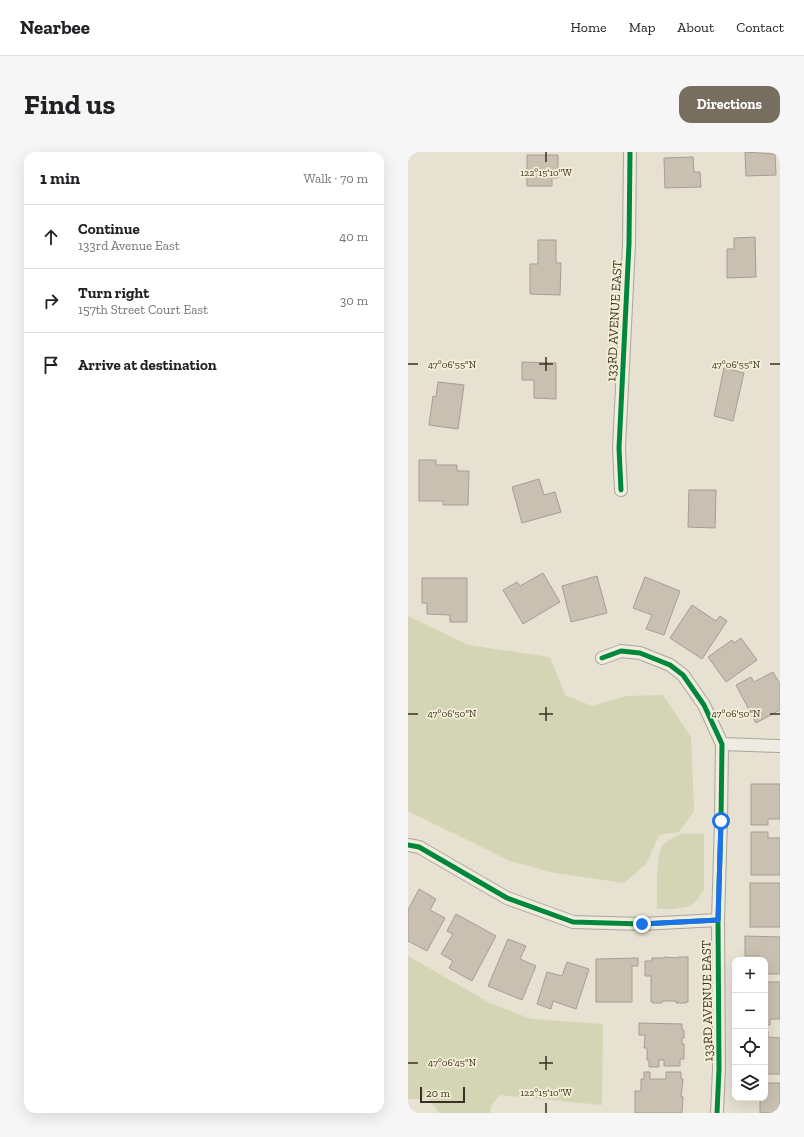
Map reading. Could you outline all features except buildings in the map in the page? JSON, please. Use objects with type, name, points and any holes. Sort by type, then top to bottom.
[{"type":"street","name":"133RD AVENUE EAST","points":[[621,490],[619,448],[629,244],[630,152]]},
{"type":"street","name":"133RD AVENUE EAST","points":[[602,658],[621,651],[640,653],[670,665],[683,674],[704,706],[722,744],[718,920],[719,1069],[717,1113]]},
{"type":"street","points":[[722,744],[780,746]]},
{"type":"street","points":[[408,845],[419,847],[507,898],[573,922],[642,924],[718,920]]},
{"type":"green space","points":[[408,616],[468,645],[550,657],[565,695],[592,706],[627,696],[663,695],[691,737],[694,811],[679,832],[659,835],[646,864],[624,883],[555,873],[510,861],[408,811]]},
{"type":"green space","points":[[681,834],[704,834],[704,889],[698,899],[690,906],[674,909],[657,909],[657,876],[660,851],[666,842]]},
{"type":"green space","points":[[408,956],[490,1003],[531,1019],[603,1024],[602,1105],[500,1095],[491,1106],[490,1113],[439,1113],[429,1099],[408,1099]]},
{"type":"cycle path","points":[[621,490],[619,448],[629,244],[630,152]]},
{"type":"cycle path","points":[[602,658],[621,651],[640,653],[670,665],[683,675],[704,705],[722,744],[718,920],[719,1069],[717,1113]]},
{"type":"cycle path","points":[[408,845],[419,847],[507,898],[573,922],[642,924],[718,920]]},
{"type":"route","points":[[642,924],[718,920],[721,821]]}]
